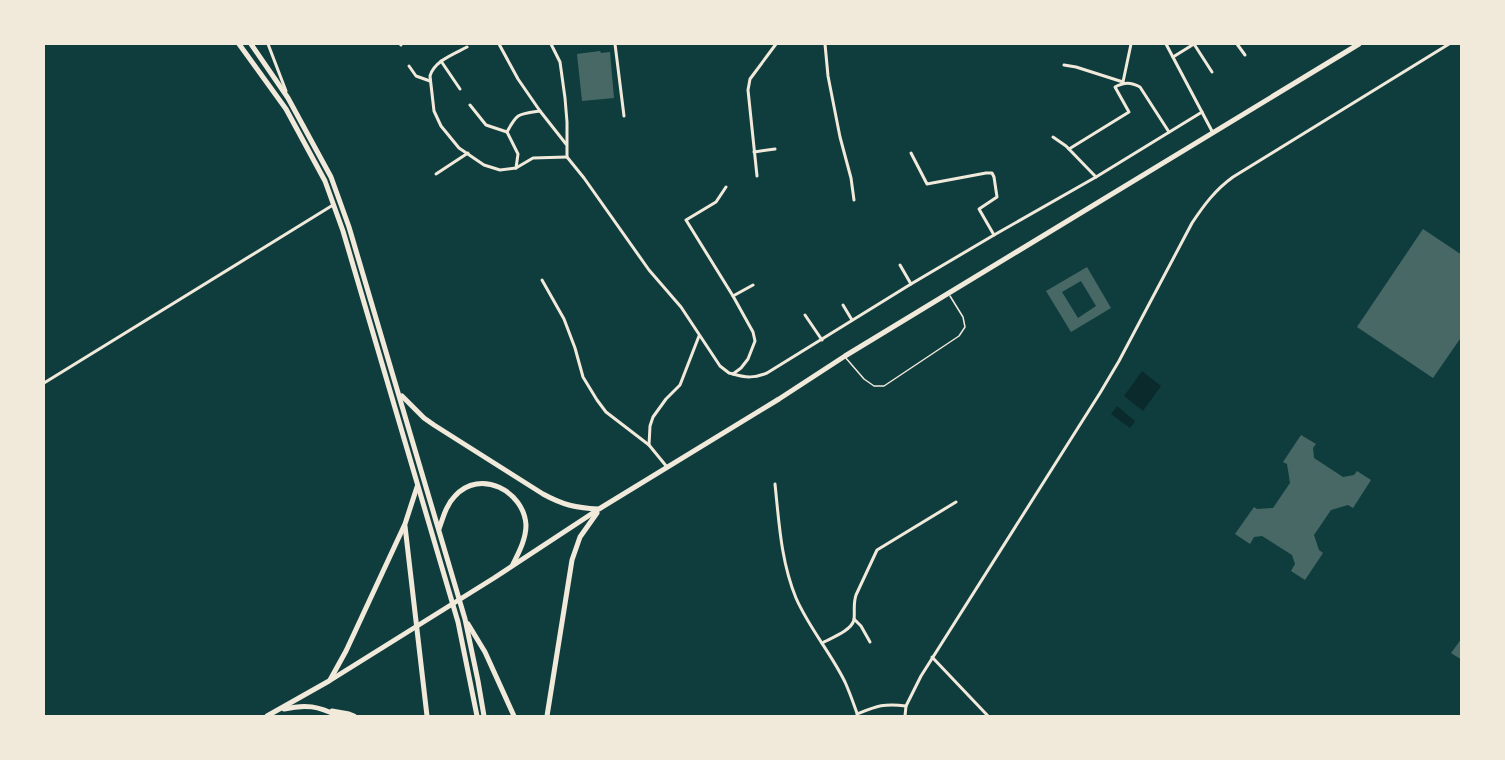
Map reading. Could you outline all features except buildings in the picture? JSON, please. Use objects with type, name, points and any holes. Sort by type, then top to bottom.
[{"type":"main road","points":[[239,44],[286,109],[325,181],[369,318],[458,622],[477,717]]},
{"type":"main road","points":[[251,44],[288,98],[331,177],[349,227],[465,619],[484,717]]},
{"type":"main road","points":[[267,717],[494,578],[599,509],[779,399],[844,356],[1359,44]]},
{"type":"main road","points":[[399,393],[417,412],[434,425],[555,501],[573,507],[599,509]]},
{"type":"main road","points":[[438,531],[450,502],[464,488],[482,483],[503,488],[520,505],[525,517],[524,538],[513,564]]},
{"type":"main road","points":[[329,681],[346,651],[405,524],[418,485]]},
{"type":"main road","points":[[547,717],[575,548],[599,509]]},
{"type":"main road","points":[[405,524],[427,717]]},
{"type":"main road","points":[[465,619],[485,652],[514,717]]},
{"type":"main road","points":[[277,710],[310,706],[354,717]]},
{"type":"main road","points":[[325,709],[338,717]]},
{"type":"street","points":[[268,44],[288,98]]},
{"type":"street","points":[[500,44],[518,79],[567,145]]},
{"type":"street","points":[[551,44],[560,62],[565,98],[567,157],[649,270],[681,307],[720,366],[729,373],[743,377],[767,373],[911,284],[1096,177],[1202,112]]},
{"type":"street","points":[[615,44],[624,116]]},
{"type":"street","points":[[757,176],[748,90],[750,79],[776,44]]},
{"type":"street","points":[[825,44],[828,76],[854,200]]},
{"type":"street","points":[[1069,149],[1129,112],[1115,87],[1123,82],[1131,44]]},
{"type":"street","points":[[1166,44],[1213,133]]},
{"type":"street","points":[[1173,57],[1194,44],[1212,72]]},
{"type":"street","points":[[1238,44],[1245,55]]},
{"type":"street","points":[[905,717],[906,706],[932,657],[1100,393],[1192,223],[1214,193],[1233,177],[1449,44]]},
{"type":"street","points":[[467,47],[441,61],[431,71],[430,81],[434,111],[441,126],[459,148],[484,165],[500,170],[516,168],[533,158],[567,157]]},
{"type":"street","points":[[441,61],[460,89]]},
{"type":"street","points":[[1064,65],[1140,87],[1169,132]]},
{"type":"street","points":[[409,66],[416,76],[430,81]]},
{"type":"street","points":[[470,105],[486,125],[507,132],[518,154],[516,168]]},
{"type":"street","points":[[507,132],[520,113],[540,111]]},
{"type":"street","points":[[1053,137],[1069,149],[1096,177]]},
{"type":"street","points":[[754,152],[775,149]]},
{"type":"street","points":[[436,174],[468,153]]},
{"type":"street","points":[[911,153],[927,184],[986,172],[992,173],[997,197],[979,209],[994,235]]},
{"type":"street","points":[[726,187],[716,202],[686,220],[753,332],[755,340],[748,359],[733,374]]},
{"type":"street","points":[[44,383],[333,205]]},
{"type":"street","points":[[900,265],[911,284]]},
{"type":"street","points":[[543,280],[564,319],[583,378],[597,400],[606,412],[649,445],[667,467]]},
{"type":"street","points":[[733,296],[753,285]]},
{"type":"street","points":[[843,305],[852,320]]},
{"type":"street","points":[[805,315],[822,340]]},
{"type":"street","points":[[649,445],[652,417],[680,385],[699,336]]},
{"type":"street","points":[[775,484],[781,538],[789,577],[797,599],[845,681],[858,715],[880,705],[906,706]]},
{"type":"street","points":[[822,643],[852,625],[856,595],[877,550],[956,502]]},
{"type":"street","points":[[854,618],[870,642]]},
{"type":"street","points":[[932,657],[988,717]]},
{"type":"lane","points":[[844,356],[864,379],[874,386],[884,386],[958,336],[965,327],[963,316],[948,293]]},
{"type":"water","points":[[1142,371],[1161,386],[1143,411],[1124,396]]},
{"type":"water","points":[[1117,406],[1135,421],[1130,428],[1111,414]]}]
